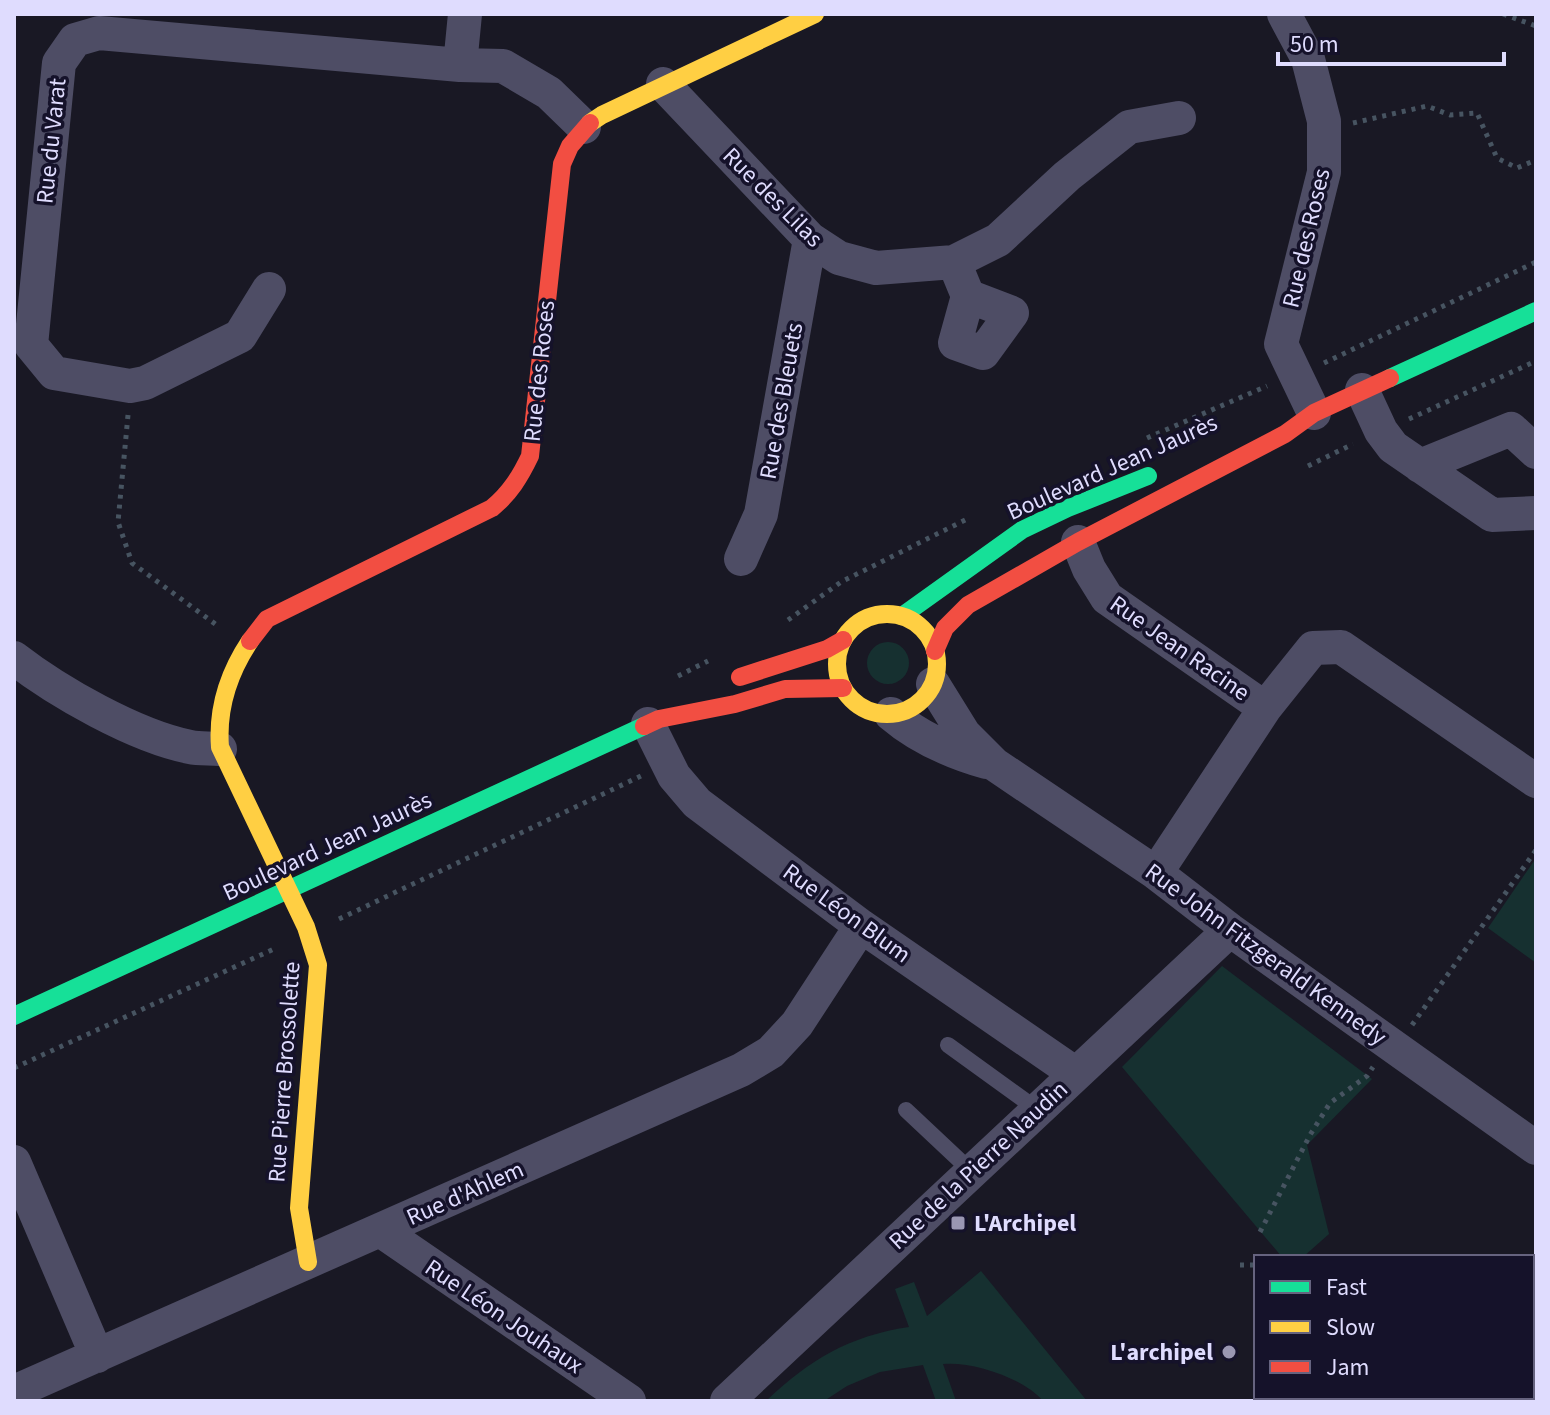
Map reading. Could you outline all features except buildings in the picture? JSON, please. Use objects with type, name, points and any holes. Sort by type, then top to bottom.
[{"type":"street","points":[[460,65],[465,14]]},
{"type":"street","name":"Rue des Roses","points":[[287,890],[220,749],[220,713],[229,677],[245,646],[267,619],[492,508],[508,495],[520,477],[530,456],[537,405],[562,164],[584,127],[663,84],[815,14]]},
{"type":"street","name":"Rue des Roses","points":[[1284,14],[1308,59],[1324,121],[1324,172],[1281,344],[1314,413]]},
{"type":"street","name":"Rue du Varat","points":[[130,386],[54,373],[31,345],[59,63],[75,40],[99,33],[460,65],[503,66],[549,93],[584,127]]},
{"type":"street","name":"Rue des Lilas","points":[[663,84],[810,239],[839,258],[876,268],[954,262],[998,240],[1067,176],[1129,127],[1179,118]]},
{"type":"street","name":"Rue des Bleuets","points":[[741,559],[761,514],[810,239]]},
{"type":"street","points":[[954,262],[968,296]]},
{"type":"street","points":[[130,386],[145,383],[240,336],[269,289]]},
{"type":"street","name":"Boulevard Jean Jaurès","points":[[1252,431],[1314,413],[1536,311]]},
{"type":"street","points":[[1362,390],[1381,431],[1393,447],[1492,515],[1536,513]]},
{"type":"street","name":"Boulevard Jean Jaurès","points":[[934,668],[945,628],[968,605],[1078,542],[1285,434],[1314,413]]},
{"type":"street","points":[[1420,466],[1511,429],[1536,452]]},
{"type":"street","name":"Boulevard Jean Jaurès","points":[[902,616],[1024,529],[1166,468]]},
{"type":"street","name":"Rue Jean Racine","points":[[1078,542],[1089,569],[1107,598],[1265,708]]},
{"type":"street","points":[[885,614],[902,616],[923,629],[934,668],[923,699],[908,709],[891,714],[863,708],[843,688],[837,664],[843,640],[853,626],[868,617],[885,614]]},
{"type":"street","name":"Boulevard Jean Jaurès","points":[[14,1016],[654,721],[682,701],[711,687],[827,649],[843,640]]},
{"type":"street","points":[[1156,873],[1265,708],[1313,648],[1341,647],[1536,781]]},
{"type":"street","points":[[14,658],[84,703],[150,735],[191,747],[220,749]]},
{"type":"street","name":"Rue John Fitzgerald Kennedy","points":[[934,668],[964,734],[994,764],[1156,873],[1230,930],[1536,1148]]},
{"type":"street","name":"Boulevard Jean Jaurès","points":[[654,721],[735,704],[785,689],[843,688]]},
{"type":"street","name":"Rue John Fitzgerald Kennedy","points":[[891,714],[906,727],[952,752],[994,764]]},
{"type":"street","name":"Rue Léon Blum","points":[[654,721],[674,776],[697,803],[861,926],[1076,1074]]},
{"type":"street","name":"Rue Pierre Brossolette","points":[[287,890],[314,942],[318,965],[299,1208],[308,1262]]},
{"type":"street","name":"Rue d'Ahlem","points":[[14,1392],[741,1070],[771,1052],[797,1024],[861,926]]},
{"type":"street","name":"Rue de la Pierre Naudin","points":[[727,1401],[1230,930]]},
{"type":"street","points":[[14,1162],[97,1356]]},
{"type":"street","name":"Rue Léon Jouhaux","points":[[380,1230],[629,1401]]},
{"type":"lane","points":[[948,1045],[1038,1110]]},
{"type":"lane","points":[[906,1110],[972,1172]]},
{"type":"path","points":[[1503,14],[1536,26]]},
{"type":"path","points":[[1324,121],[1357,124],[1427,106],[1450,115],[1477,113],[1497,158],[1517,168],[1536,160]]},
{"type":"path","points":[[1140,441],[1297,376],[1536,262]]},
{"type":"path","points":[[1299,470],[1536,361]]},
{"type":"path","points":[[130,386],[118,522],[132,563],[245,646]]},
{"type":"path","points":[[784,624],[841,582],[971,517]]},
{"type":"path","points":[[669,680],[709,661]]},
{"type":"path","points":[[325,926],[650,772]]},
{"type":"path","points":[[14,1068],[288,942]]},
{"type":"path","points":[[1240,1265],[1254,1265]]},
{"type":"green space","points":[[888,642],[903,648],[909,663],[903,678],[888,684],[873,678],[867,663],[873,648]]},
{"type":"green space","points":[[1536,858],[1536,963],[1488,928]]},
{"type":"green space","points":[[1222,966],[1372,1079],[1307,1145],[1329,1234],[1305,1255],[1280,1255],[1122,1067]]},
{"type":"green space","points":[[981,1271],[1087,1401],[1043,1401],[1011,1378],[968,1365],[943,1364],[956,1401],[936,1401],[923,1365],[880,1372],[847,1386],[824,1401],[766,1401],[798,1373],[831,1352],[867,1337],[909,1327],[895,1289],[914,1282],[927,1316]]},
{"type":"traffic: fast","points":[[1390,378],[1536,311]]},
{"type":"traffic: fast","points":[[902,616],[1022,530],[1148,476]]},
{"type":"traffic: fast","points":[[14,1016],[644,726]]},
{"type":"traffic: slow","points":[[590,123],[815,14]]},
{"type":"traffic: slow","points":[[887,614],[906,618],[922,629],[933,645],[937,664],[933,683],[922,699],[906,710],[887,714],[868,710],[852,699],[841,683],[837,664],[841,645],[852,629],[868,618],[887,614]]},
{"type":"traffic: slow","points":[[250,641],[236,666],[222,705],[220,747],[306,927],[318,965],[299,1208],[308,1262]]},
{"type":"traffic: jam","points":[[250,641],[267,619],[492,508],[518,478],[530,456],[562,164],[570,146],[590,123]]},
{"type":"traffic: jam","points":[[935,651],[945,628],[968,605],[1078,542],[1285,434],[1314,413],[1390,378]]},
{"type":"traffic: jam","points":[[740,677],[827,649],[843,640]]},
{"type":"traffic: jam","points":[[644,726],[659,719],[735,704],[785,689],[843,688]]},
{"type":"place","name":"L'Archipel","points":[[958,1223]]},
{"type":"place","name":"L'archipel","points":[[1229,1352]]}]
